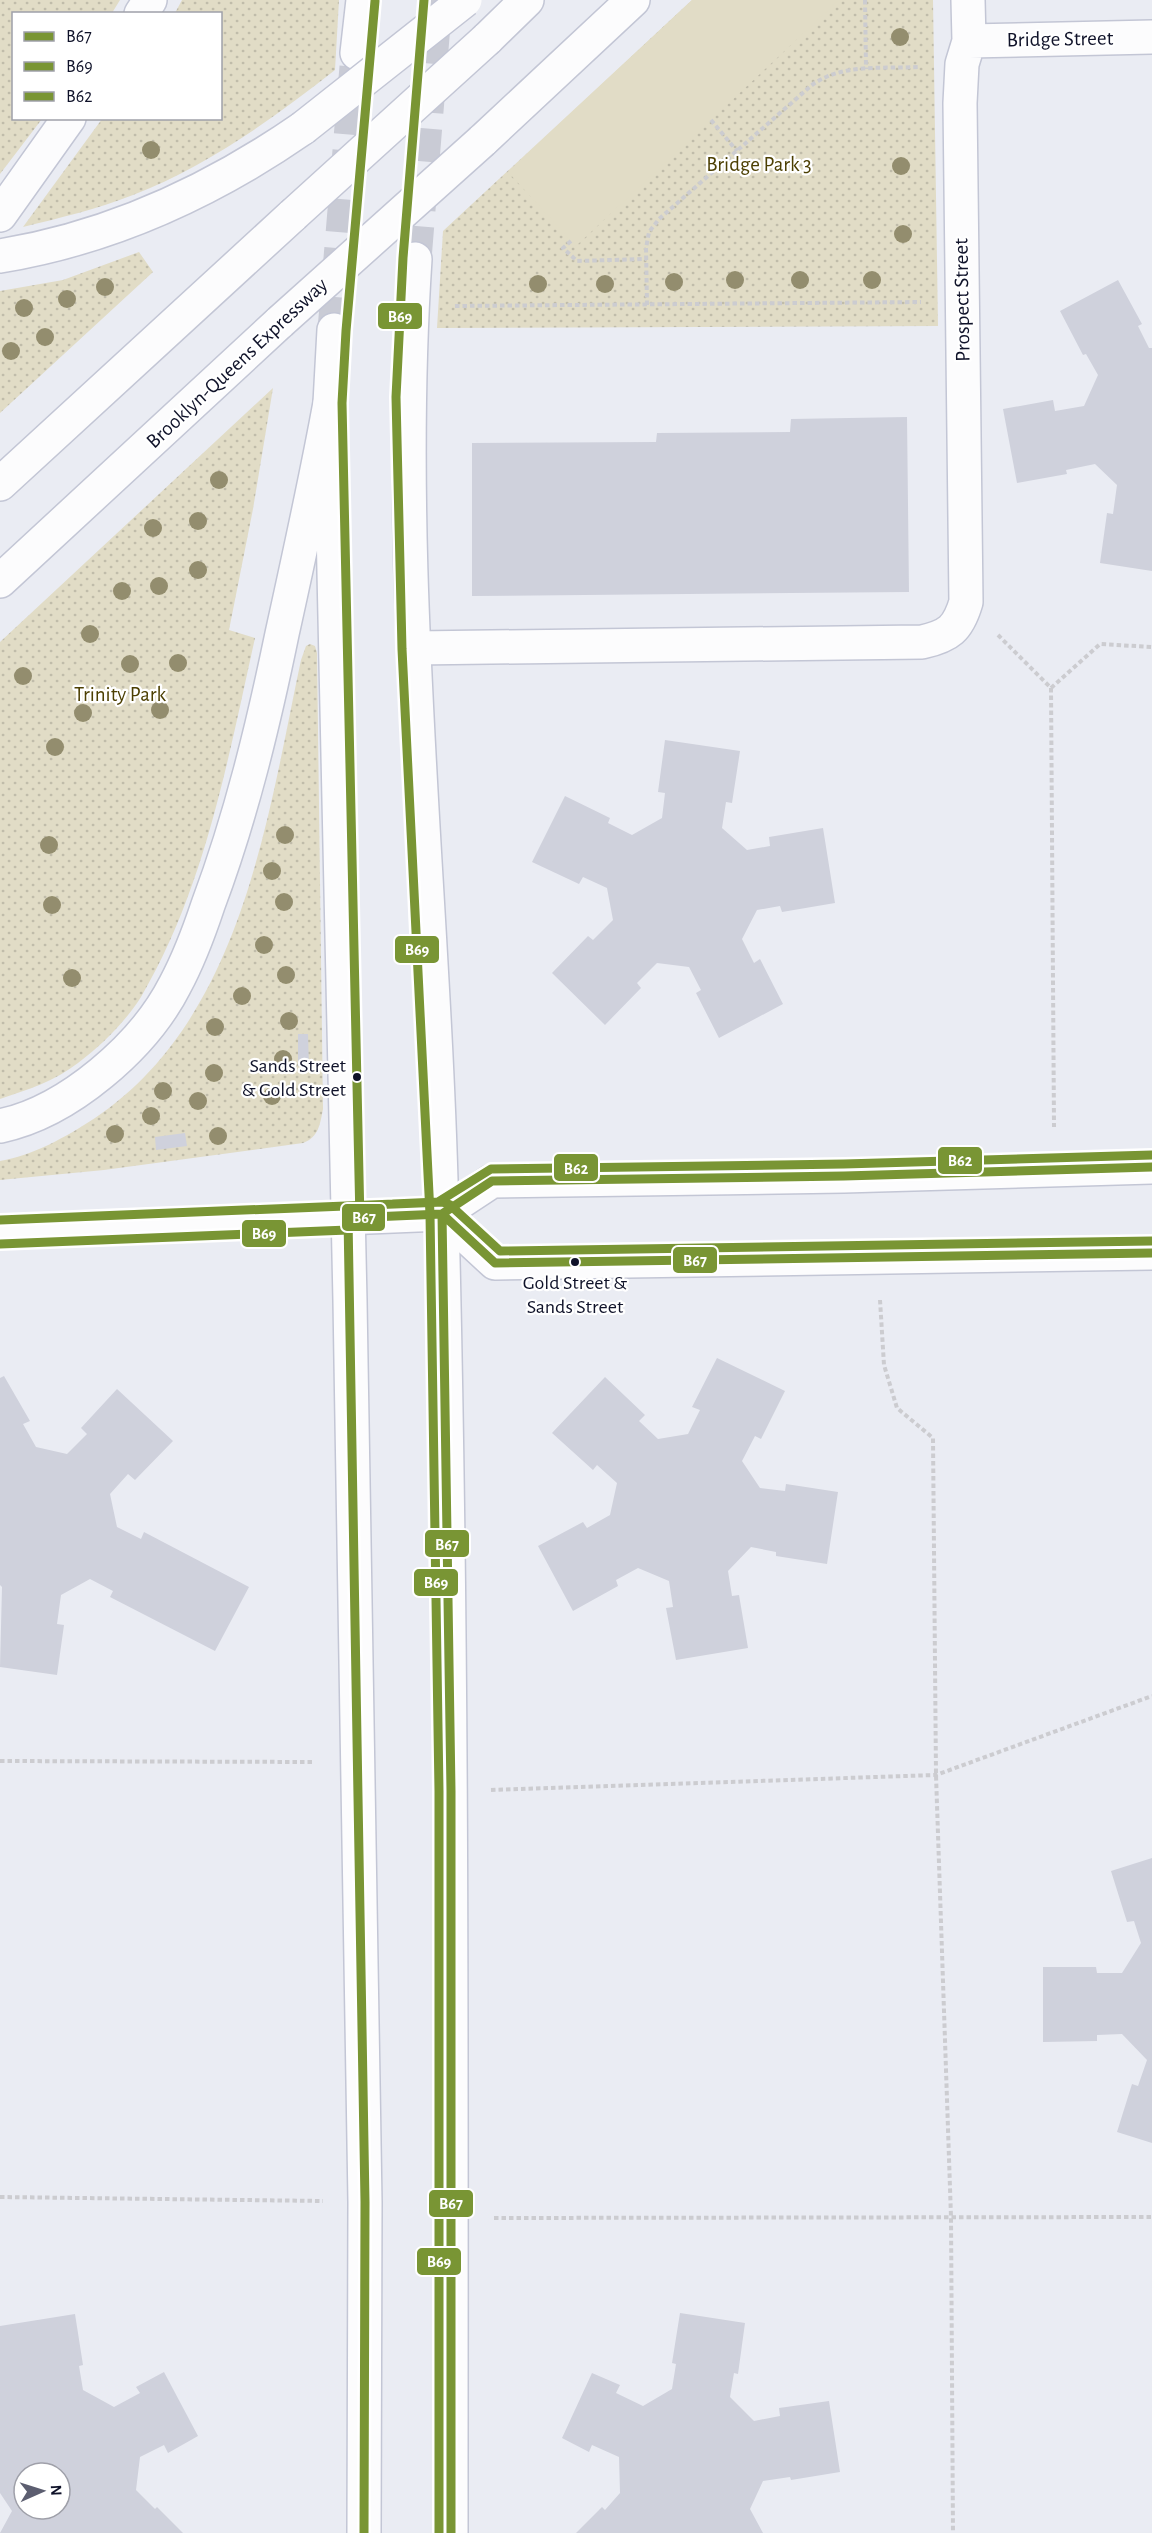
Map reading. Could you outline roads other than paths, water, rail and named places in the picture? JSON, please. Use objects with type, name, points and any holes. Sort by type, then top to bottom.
[{"type":"main road","points":[[357,53],[363,0]]},
{"type":"main road","points":[[1,256],[92,235],[144,216],[257,159],[303,128],[465,0]]},
{"type":"main road","points":[[0,484],[528,0]]},
{"type":"main road","name":"Brooklyn-Queens Expressway","points":[[0,581],[633,0]]},
{"type":"main road","name":"Prospect Street","points":[[414,648],[922,642],[951,632],[961,619],[966,602],[960,103],[963,64],[969,41],[968,0]]},
{"type":"main road","name":"Bridge Street","points":[[969,41],[1152,37]]},
{"type":"main road","points":[[0,215],[68,120]]},
{"type":"main road","points":[[415,259],[408,397],[414,648],[442,1214],[451,1791],[451,2533]]},
{"type":"main road","points":[[334,330],[330,403],[348,1218],[365,2202],[364,2533]]},
{"type":"main road","points":[[0,1126],[15,1123],[47,1109],[83,1087],[129,1047],[149,1025],[175,986],[220,874],[261,734],[316,483],[330,403]]},
{"type":"main road","points":[[0,1232],[442,1214],[492,1181],[832,1176],[1152,1167]]},
{"type":"main road","points":[[442,1214],[495,1263],[1152,1253]]},
{"type":"tunnel","points":[[415,259],[436,0]]},
{"type":"tunnel","points":[[334,330],[356,67]]},
{"type":"place","name":"Sands Street & Gold Street","points":[[357,1077]]},
{"type":"place","name":"Gold Street & Sands Street","points":[[575,1262]]},
{"type":"park label","name":"Bridge Park 3","points":[[759,164]]},
{"type":"park label","name":"Trinity Park","points":[[120,694]]}]
